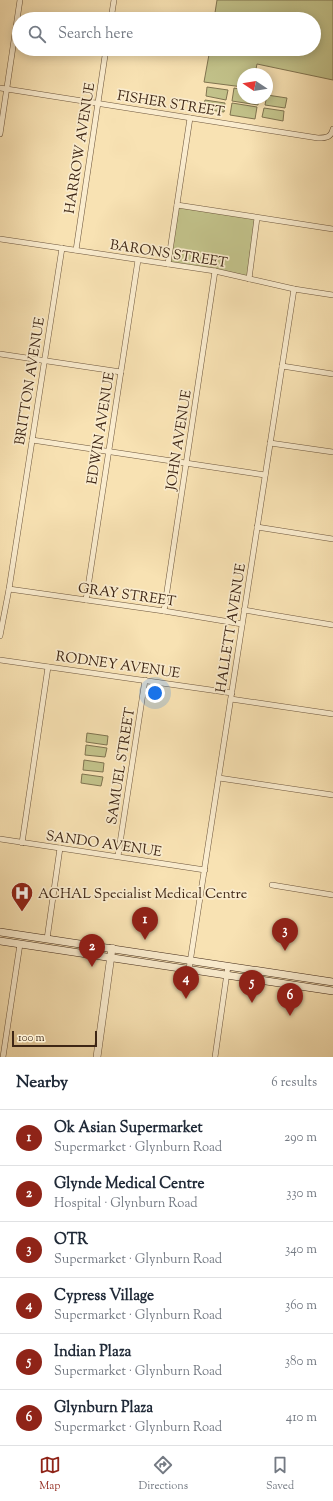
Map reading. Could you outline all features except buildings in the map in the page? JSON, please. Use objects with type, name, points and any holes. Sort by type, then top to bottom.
[{"type":"main road","points":[[0,932],[333,982]]},
{"type":"main road","points":[[0,941],[333,991]]},
{"type":"main road","points":[[97,1057],[112,948]]},
{"type":"main road","points":[[250,969],[254,974],[270,981]]},
{"type":"street","points":[[18,12],[20,0]]},
{"type":"street","points":[[112,12],[114,0]]},
{"type":"street","points":[[0,134],[12,55]]},
{"type":"street","name":"HARROW AVENUE","points":[[76,250],[105,56]]},
{"type":"street","name":"FISHER STREET","points":[[0,88],[318,138],[329,137],[332,134],[333,129]]},
{"type":"street","points":[[168,264],[190,118]]},
{"type":"street","points":[[176,205],[333,229]]},
{"type":"street","points":[[249,279],[257,218]]},
{"type":"street","name":"BARONS STREET","points":[[0,239],[168,264],[215,272],[294,289],[333,295]]},
{"type":"street","name":"BRITTON AVENUE","points":[[0,636],[3,611],[9,589],[62,248]]},
{"type":"street","name":"EDWIN AVENUE","points":[[86,600],[138,260]]},
{"type":"street","name":"JOHN AVENUE","points":[[164,611],[215,272]]},
{"type":"street","name":"HALLETT AVENUE","points":[[189,969],[294,289]]},
{"type":"street","points":[[0,354],[121,372]]},
{"type":"street","points":[[282,366],[333,374]]},
{"type":"street","points":[[32,440],[265,475]]},
{"type":"street","points":[[270,443],[333,452]]},
{"type":"street","points":[[257,527],[333,538]]},
{"type":"street","name":"GRAY STREET","points":[[9,589],[164,611],[242,624]]},
{"type":"street","points":[[244,610],[333,625]]},
{"type":"street","name":"RODNEY AVENUE","points":[[0,660],[145,680],[333,714]]},
{"type":"street","points":[[22,843],[48,667]]},
{"type":"street","name":"SAMUEL STREET","points":[[118,856],[145,680]]},
{"type":"street","points":[[219,778],[333,795]]},
{"type":"street","name":"SANDO AVENUE","points":[[0,840],[118,856],[205,870]]},
{"type":"street","points":[[47,940],[60,848]]},
{"type":"street","points":[[272,885],[333,895]]},
{"type":"street","points":[[2,1057],[20,944]]},
{"type":"street","points":[[214,1057],[228,966]]},
{"type":"green space","points":[[217,0],[333,0],[333,80],[257,64],[256,68],[237,68],[237,86],[204,82],[209,56],[321,56],[321,12],[215,12]]},
{"type":"green space","points":[[207,87],[228,90],[226,100],[206,96]]},
{"type":"green space","points":[[234,88],[237,89],[237,102],[232,101]]},
{"type":"green space","points":[[273,96],[287,98],[285,108],[265,105],[273,104]]},
{"type":"green space","points":[[205,100],[225,103],[224,112],[203,109]]},
{"type":"green space","points":[[232,103],[257,107],[255,119],[230,115]]},
{"type":"green space","points":[[264,108],[284,111],[283,121],[262,117]]},
{"type":"green space","points":[[177,205],[257,218],[249,279],[168,264]]},
{"type":"green space","points":[[87,733],[108,736],[107,745],[86,742]]},
{"type":"green space","points":[[86,745],[107,748],[105,757],[85,755]]},
{"type":"green space","points":[[84,760],[104,763],[103,772],[83,770]]},
{"type":"green space","points":[[82,774],[103,777],[101,786],[81,783]]},
{"type":"place","name":"ACHAL Specialist Medical Centre","points":[[22,912]]},
{"type":"place","name":"Ok Asian Supermarket","points":[[145,940]]},
{"type":"place","name":"OTR","points":[[285,951]]},
{"type":"place","name":"Glynde Medical Centre","points":[[92,967]]},
{"type":"place","name":"Cypress Village","points":[[186,999]]},
{"type":"place","name":"Indian Plaza","points":[[252,1003]]},
{"type":"place","name":"Glynburn Plaza","points":[[290,1016]]}]
